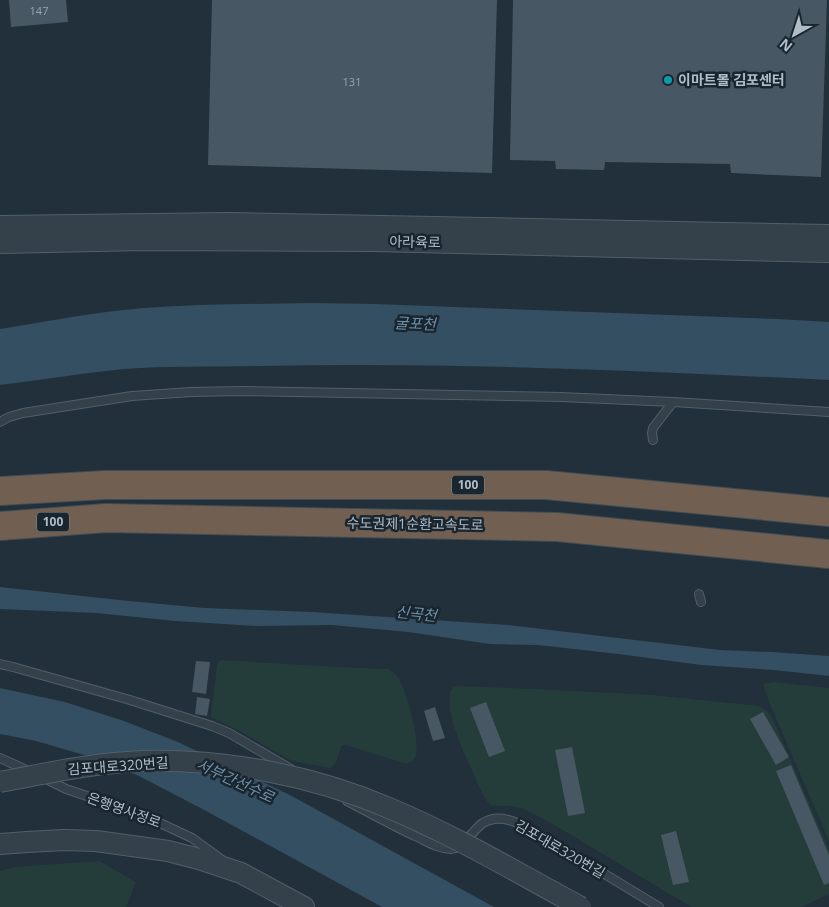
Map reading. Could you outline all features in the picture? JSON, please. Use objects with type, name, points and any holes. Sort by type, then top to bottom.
[{"type":"highway","name":"100","points":[[0,491],[105,485],[546,485],[829,512]]},
{"type":"highway","name":"수도권제1순환고속도로","points":[[0,526],[106,518],[557,527],[829,554]]},
{"type":"street","name":"아라육로","points":[[0,226],[229,223],[829,235]]},
{"type":"street","name":"아라육로","points":[[0,242],[146,240],[362,241],[829,252]]},
{"type":"street","name":"김포대로320번길","points":[[0,782],[99,765],[142,762],[209,764],[269,772],[320,783],[389,808],[444,832],[581,907]]},
{"type":"street","name":"은행영사정로","points":[[0,844],[64,840],[96,841],[168,852],[199,859],[241,873],[304,907]]},
{"type":"lane","points":[[0,422],[23,413],[132,396],[222,391],[561,397],[829,412]]},
{"type":"lane","points":[[653,440],[653,428],[673,402]]},
{"type":"lane","name":"김포대로320번길","points":[[0,664],[130,700],[229,733],[337,796],[441,848],[453,849],[459,846],[482,824],[493,818],[511,820],[537,833],[659,907]]},
{"type":"lane","name":"은행영사정로","points":[[0,758],[66,789],[144,815],[192,838],[241,873]]},
{"type":"green space","points":[[222,660],[388,669],[399,679],[409,705],[416,739],[416,755],[408,763],[404,763],[342,745],[336,761],[330,768],[288,759],[240,731],[212,718],[217,664]]},
{"type":"green space","points":[[773,682],[829,688],[829,841],[769,702],[763,684]]},
{"type":"green space","points":[[454,687],[652,695],[759,706],[770,714],[775,723],[829,849],[829,894],[802,907],[692,907],[532,813],[512,806],[491,805],[482,793],[454,727],[450,709],[450,691]]},
{"type":"green space","points":[[99,861],[136,882],[126,907],[0,907],[0,871],[15,867]]},
{"type":"water","name":"굴포천","points":[[312,303],[829,322],[829,380],[546,368],[333,365],[124,369],[0,385],[0,329],[90,314],[144,308]]},
{"type":"water","points":[[0,587],[205,608],[312,612],[508,625],[720,650],[829,656],[829,676],[701,665],[538,645],[490,644],[408,632],[332,625],[258,626],[175,621],[96,613],[0,609]]},
{"type":"water","name":"서부간선수로","points":[[0,688],[65,702],[124,721],[178,742],[290,795],[494,907],[382,907],[139,776],[84,755],[36,741],[0,734]]},
{"type":"building","points":[[9,0],[66,0],[68,22],[11,27]]},
{"type":"building","points":[[212,0],[497,0],[492,173],[208,165]]},
{"type":"building","name":"이마트몰 김포센터","points":[[513,0],[827,0],[821,177],[731,173],[730,164],[605,162],[604,170],[556,169],[555,161],[510,160]]},
{"type":"building","points":[[196,661],[210,662],[206,694],[192,692]]},
{"type":"building","points":[[197,697],[210,699],[207,716],[195,714]]},
{"type":"building","points":[[486,702],[505,751],[489,757],[470,708]]},
{"type":"building","points":[[435,707],[445,738],[433,741],[424,711]]},
{"type":"building","points":[[763,712],[789,757],[776,765],[750,719]]},
{"type":"building","points":[[572,747],[585,813],[568,816],[555,750]]},
{"type":"building","points":[[791,765],[829,855],[829,883],[824,885],[776,771]]},
{"type":"building","points":[[676,831],[689,882],[673,885],[661,835]]},
{"type":"place","name":"이마트몰 김포센터","points":[[668,80]]},
{"type":"water label","name":"신곡천","points":[[416,614]]}]
